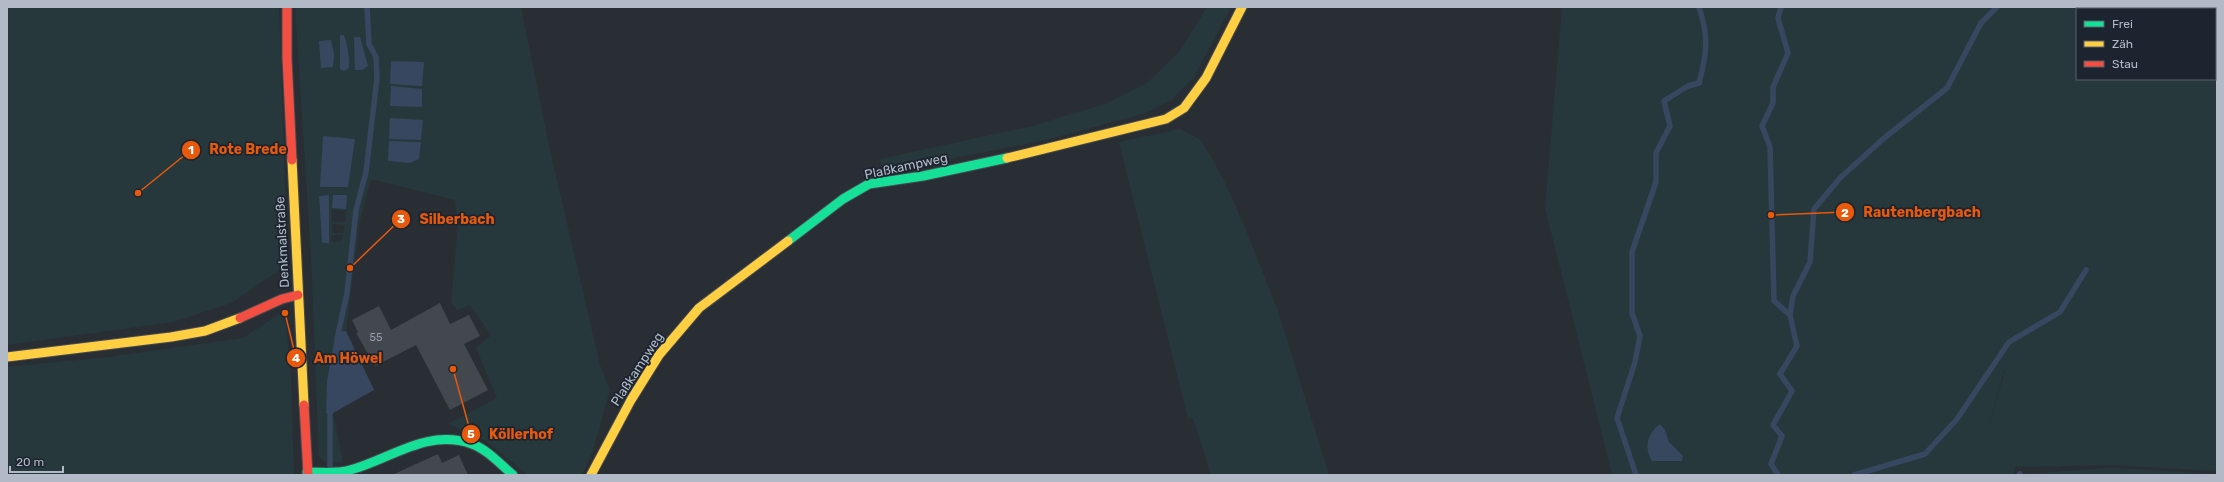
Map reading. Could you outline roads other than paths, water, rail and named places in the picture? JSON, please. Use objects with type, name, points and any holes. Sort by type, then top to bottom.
[{"type":"street","name":"Denkmalstraße","points":[[287,7],[286,58],[308,474]]},
{"type":"street","name":"Plaßkampweg","points":[[591,475],[631,400],[658,355],[699,308],[843,199],[869,184],[922,176],[1012,156],[1166,118],[1184,108],[1206,78],[1242,7]]},
{"type":"street","points":[[7,357],[171,337],[205,331],[229,323],[282,299],[298,295]]},
{"type":"street","points":[[308,474],[349,470],[404,448],[436,438],[455,438],[472,444],[513,475]]},
{"type":"water","points":[[340,35],[344,35],[349,55],[349,68],[344,71],[340,69]]},
{"type":"water","points":[[354,37],[360,37],[368,66],[362,70],[355,70]]},
{"type":"water","points":[[331,40],[334,54],[333,67],[321,68],[319,41]]},
{"type":"water","points":[[391,61],[424,62],[422,86],[390,84]]},
{"type":"water","points":[[391,86],[422,89],[422,107],[390,106]]},
{"type":"water","points":[[390,118],[423,120],[421,140],[389,139]]},
{"type":"water","points":[[323,136],[355,139],[348,187],[320,187]]},
{"type":"water","points":[[389,141],[421,142],[419,159],[410,163],[388,161]]},
{"type":"water","points":[[329,195],[329,243],[322,243],[319,196]]},
{"type":"water","points":[[333,195],[347,195],[346,209],[332,208]]},
{"type":"water","points":[[346,331],[374,390],[333,413],[326,413],[327,381],[335,337],[338,332]]},
{"type":"water","points":[[1660,424],[1665,430],[1669,442],[1683,456],[1682,461],[1652,461],[1648,451],[1648,441],[1652,432]]},
{"type":"waterway","points":[[337,339],[347,293],[356,210],[366,172],[377,78],[376,57],[369,44],[367,7]]},
{"type":"waterway","points":[[1636,475],[1617,418],[1635,362],[1640,336],[1632,313],[1632,252],[1656,182],[1656,153],[1670,126],[1664,101],[1688,86],[1699,83],[1704,63],[1706,45],[1706,36],[1699,7]]},
{"type":"waterway","points":[[1778,475],[1771,464],[1782,436],[1773,425],[1792,391],[1780,374],[1797,346],[1790,315],[1774,301],[1770,147],[1762,126],[1773,103],[1773,87],[1788,53],[1778,18],[1781,7]]},
{"type":"waterway","points":[[1790,315],[1793,296],[1810,262],[1814,209],[1840,178],[1883,139],[1947,88],[1981,23],[1997,7]]},
{"type":"waterway","points":[[1854,475],[1925,454],[1957,419],[2009,342],[2060,312],[2086,270]]},
{"type":"waterway","points":[[330,407],[330,469]]},
{"type":"place","name":"Rote Brede","points":[[138,193]]},
{"type":"place","name":"Rautenbergbach","points":[[1771,215]]},
{"type":"place","name":"Silberbach","points":[[350,268]]},
{"type":"place","name":"Am Höwel","points":[[285,313]]},
{"type":"place","name":"Köllerhof","points":[[453,369]]}]
